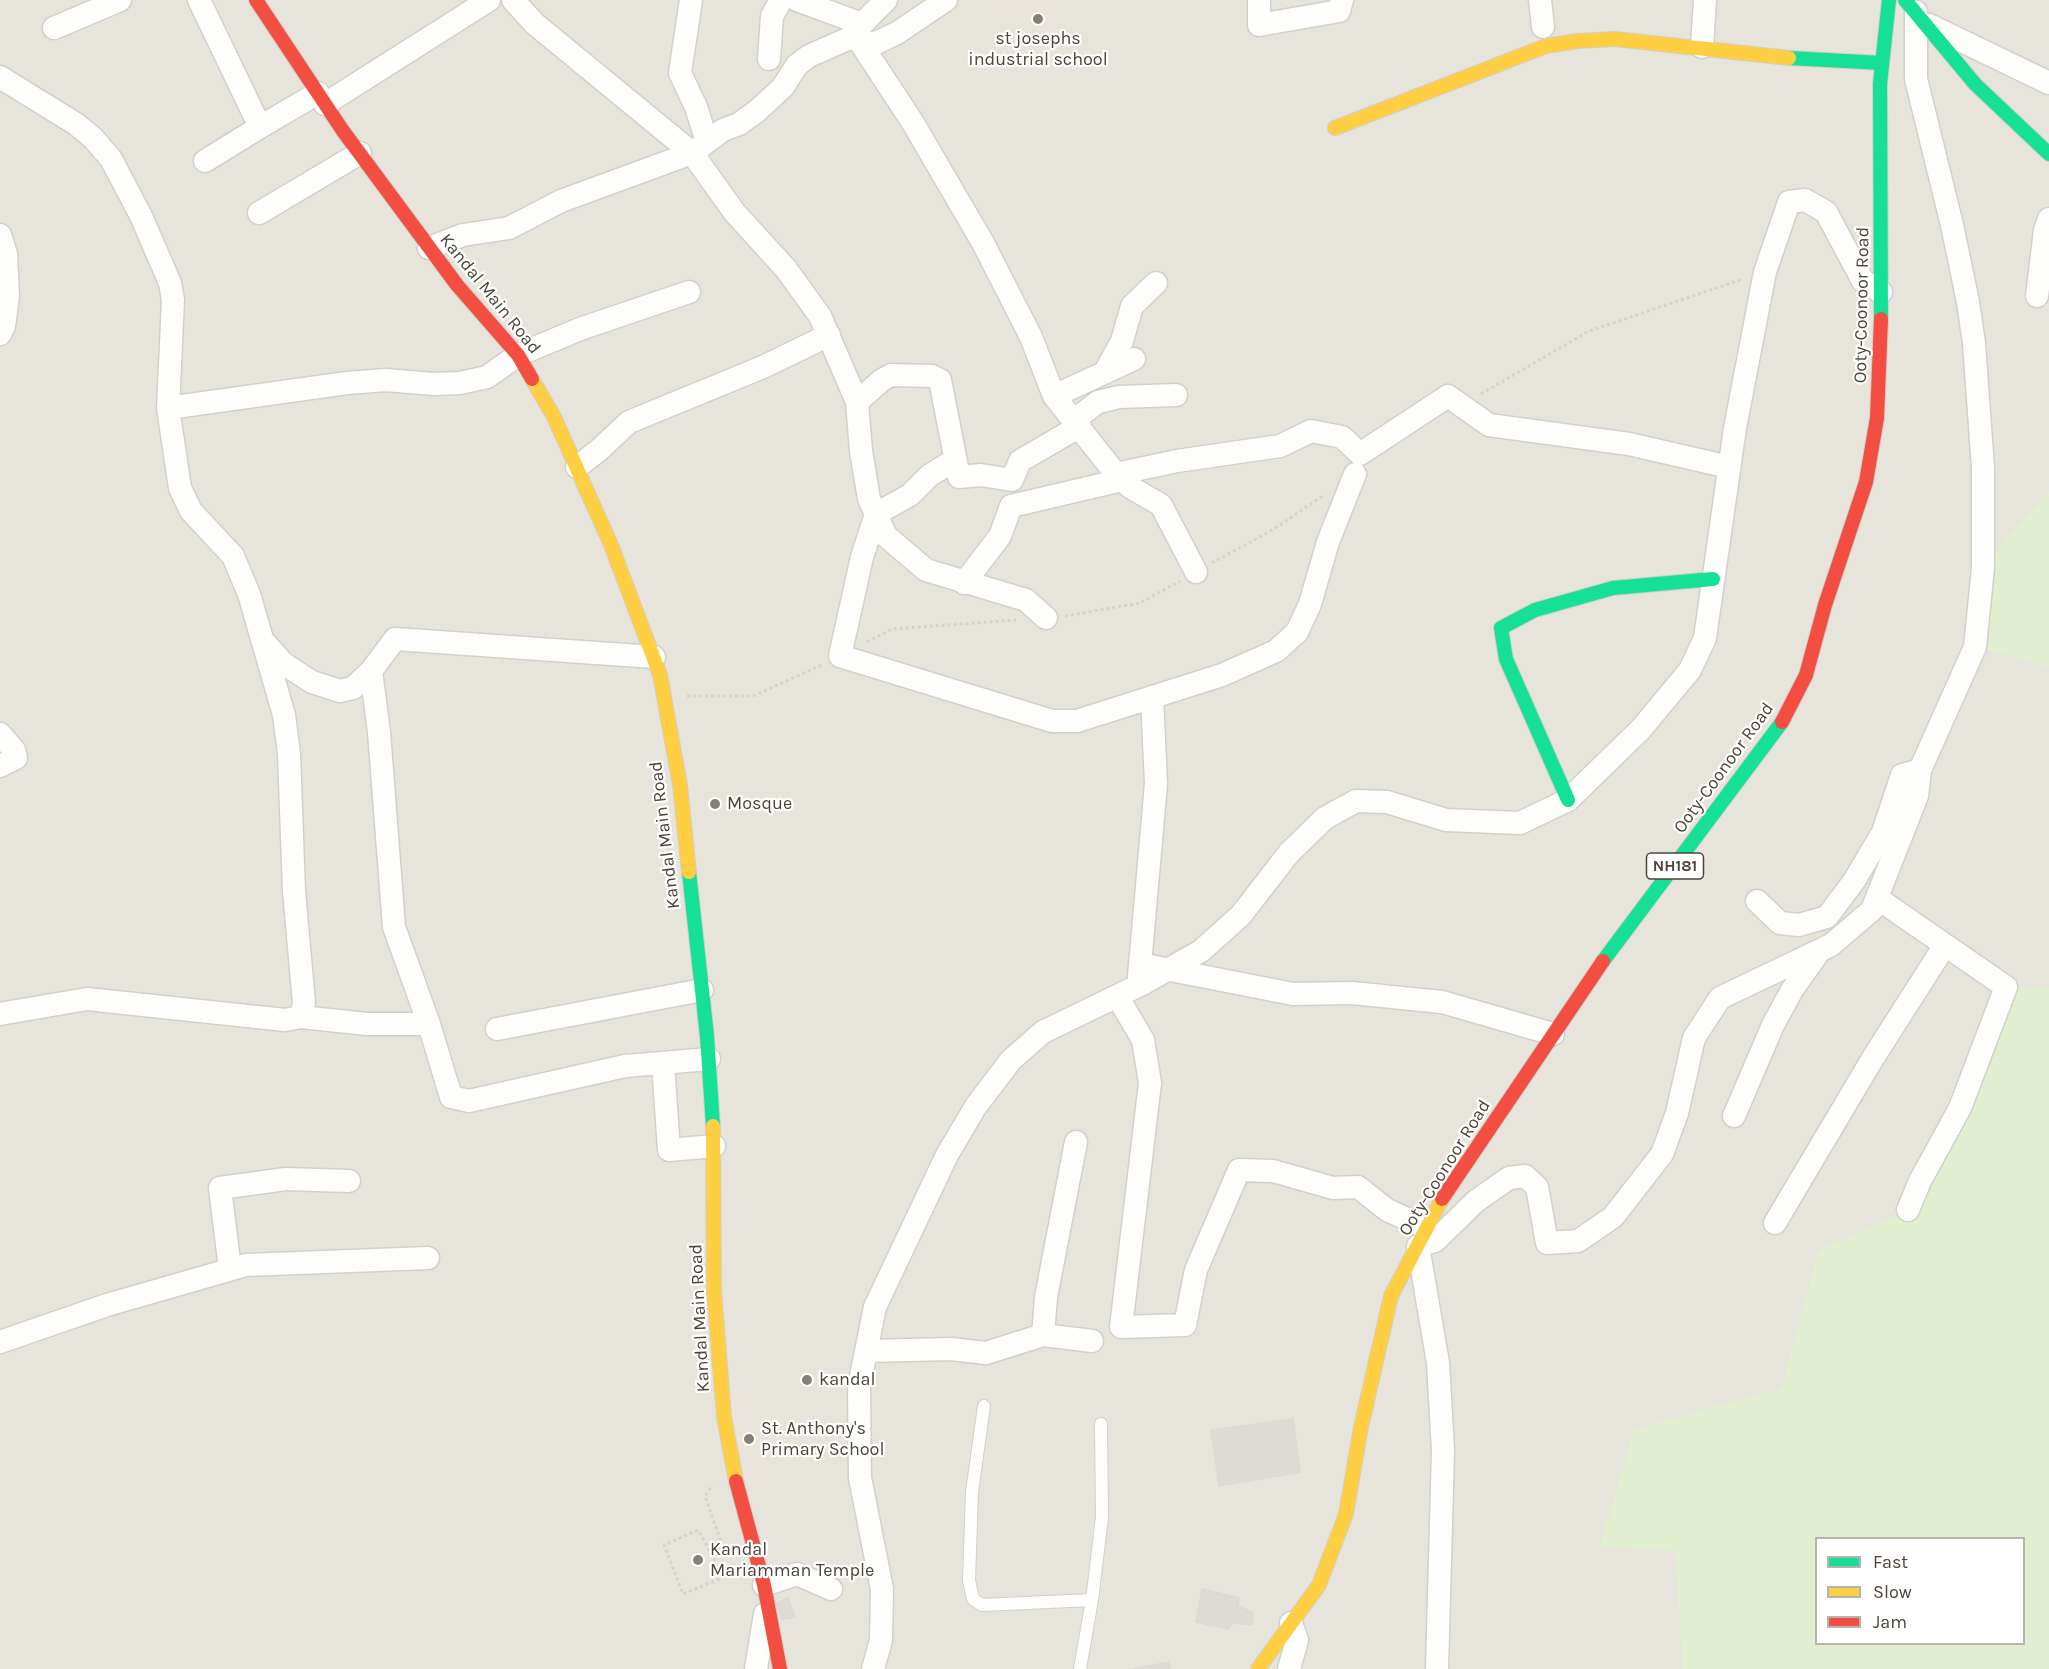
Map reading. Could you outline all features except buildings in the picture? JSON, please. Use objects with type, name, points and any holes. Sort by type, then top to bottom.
[{"type":"main road","name":"Kandal Main Road","points":[[256,0],[360,153],[429,248],[457,285],[518,355],[554,417],[577,467],[611,545],[654,657],[680,785],[709,1059],[714,1146],[714,1291],[730,1459],[765,1592],[780,1669]]},
{"type":"main road","name":"Ooty-Coonoor Road","points":[[1258,1669],[1319,1585],[1346,1514],[1362,1427],[1391,1296],[1442,1199],[1597,969],[1777,732],[1806,675],[1825,605],[1866,482],[1877,418],[1881,292],[1879,167],[1882,63],[1888,0]]},
{"type":"main road","points":[[1916,12],[1975,84],[2049,154]]},
{"type":"main road","points":[[1335,128],[1546,46],[1615,39],[1702,47],[1746,55],[1882,63]]},
{"type":"main road","points":[[1568,800],[1506,659],[1501,628],[1534,610],[1613,588],[1713,579]]},
{"type":"street","points":[[54,28],[120,0]]},
{"type":"street","points":[[199,0],[260,127]]},
{"type":"street","points":[[205,161],[260,127],[322,98],[489,0]]},
{"type":"street","points":[[513,0],[536,24],[700,147]]},
{"type":"street","points":[[769,58],[772,16],[781,0]]},
{"type":"street","points":[[797,0],[876,43],[897,33],[946,0]]},
{"type":"street","points":[[429,248],[463,235],[509,228],[561,201],[700,147],[757,111],[783,87],[797,65],[809,56],[858,34],[886,0]]},
{"type":"street","points":[[1259,0],[1260,25],[1339,11],[1342,0]]},
{"type":"street","points":[[1540,0],[1543,27]]},
{"type":"street","points":[[1702,47],[1705,0]]},
{"type":"street","points":[[692,2],[680,73],[696,107],[700,147],[735,213],[786,269],[820,316],[857,402],[861,451],[869,499],[886,536],[926,570],[1026,600],[1046,618]]},
{"type":"street","points":[[1117,996],[1143,1040],[1150,1083],[1121,1327],[1185,1325],[1196,1270],[1239,1170],[1273,1172],[1332,1188],[1358,1187],[1422,1237],[1434,1241],[1476,1201],[1509,1178],[1525,1176],[1538,1187],[1547,1244],[1578,1240],[1613,1217],[1662,1154],[1677,1113],[1694,1038],[1720,998],[1831,945],[1872,910],[1917,796],[1920,770],[1974,646],[1983,568],[1983,468],[1974,343],[1952,225],[1916,79],[1916,12],[2049,83]]},
{"type":"street","points":[[858,34],[983,243],[1030,337],[1054,396],[1119,477],[1161,505],[1196,572]]},
{"type":"street","points":[[0,77],[76,124],[93,138],[111,159],[141,216],[170,282],[173,300],[168,408],[180,488],[191,511],[233,556],[249,594],[284,715],[289,754],[294,891],[304,984],[301,1017]]},
{"type":"street","points":[[259,213],[360,153]]},
{"type":"street","points":[[873,1669],[881,1640],[882,1589],[860,1478],[859,1386],[875,1307],[947,1155],[976,1106],[1011,1060],[1043,1032],[1117,996],[1139,975],[1167,970],[1201,951],[1241,915],[1288,853],[1325,818],[1356,801],[1387,802],[1446,820],[1520,823],[1568,800],[1641,729],[1690,670],[1705,638],[1729,467],[1765,272],[1789,202],[1804,200],[1826,212],[1863,281],[1881,292]]},
{"type":"street","points":[[2037,296],[2045,230],[2049,219]]},
{"type":"street","points":[[0,235],[6,254],[8,296],[4,326],[0,334]]},
{"type":"street","points":[[1105,372],[1122,340],[1132,306],[1156,283]]},
{"type":"street","points":[[168,408],[347,382],[386,380],[460,383],[487,377],[518,355],[580,329],[689,292]]},
{"type":"street","points":[[577,467],[629,422],[763,367],[829,335]]},
{"type":"street","points":[[1054,396],[1134,359]]},
{"type":"street","points":[[857,402],[891,375],[932,376],[940,380],[959,477],[981,475],[1012,480],[1020,461],[1077,423],[1098,402],[1119,397],[1176,395]]},
{"type":"street","points":[[964,582],[1000,536],[1011,506],[1188,459],[1280,446],[1311,431],[1342,437],[1360,454],[1448,396],[1489,425],[1629,444],[1729,467]]},
{"type":"street","points":[[956,460],[930,476],[910,495],[876,514],[862,557],[840,656],[1052,721],[1077,721],[1222,675],[1276,651],[1297,632],[1310,604],[1328,542],[1355,474]]},
{"type":"street","points":[[260,637],[284,664],[312,682],[340,691],[353,688],[371,671],[395,639],[654,657]]},
{"type":"street","points":[[371,671],[379,732],[394,927],[429,1024],[451,1097],[469,1101],[625,1066],[709,1059]]},
{"type":"street","points":[[1139,975],[1156,783],[1152,697]]},
{"type":"street","points":[[0,734],[14,750],[16,758],[0,766]]},
{"type":"street","points":[[1757,901],[1780,923],[1799,925],[1827,917],[1854,881],[1884,832],[1902,775],[1920,770]]},
{"type":"street","points":[[1877,898],[2006,987],[1960,1108],[1920,1181],[1908,1210]]},
{"type":"street","points":[[1775,1223],[1873,1058],[1945,945]]},
{"type":"street","points":[[1734,1116],[1773,1025],[1792,990],[1820,951]]},
{"type":"street","points":[[1167,970],[1293,994],[1352,993],[1442,1002],[1553,1034]]},
{"type":"street","points":[[497,1029],[702,990]]},
{"type":"street","points":[[0,1014],[87,999],[285,1020],[301,1017],[367,1024],[429,1024]]},
{"type":"street","points":[[663,1063],[669,1150],[714,1146]]},
{"type":"street","points":[[1043,1335],[1046,1297],[1076,1142]]},
{"type":"street","points":[[230,1269],[220,1188],[286,1179],[349,1181]]},
{"type":"street","points":[[1422,1237],[1438,1364],[1443,1450],[1437,1669]]},
{"type":"street","points":[[0,1342],[107,1305],[246,1265],[428,1258]]},
{"type":"street","points":[[866,1351],[951,1349],[986,1353],[1043,1335],[1092,1341]]},
{"type":"street","points":[[756,1669],[765,1592],[797,1574],[831,1589]]},
{"type":"street","points":[[1289,1669],[1297,1640],[1292,1623]]},
{"type":"street","points":[[860,1669],[881,1640]]},
{"type":"lane","points":[[984,1406],[972,1492],[969,1580],[973,1599],[982,1605],[1092,1600]]},
{"type":"lane","points":[[1080,1669],[1092,1600],[1102,1517],[1101,1424]]},
{"type":"path","points":[[1480,395],[1588,331],[1765,272]]},
{"type":"path","points":[[663,696],[753,696],[892,629],[1046,618],[1140,603],[1274,529],[1328,492]]},
{"type":"path","points":[[711,1553],[722,1545],[705,1497],[730,1459]]},
{"type":"path","points":[[699,1530],[711,1553],[722,1578],[683,1594],[664,1545],[699,1530]]},
{"type":"shaded area","points":[[0,0],[2049,0],[2049,1669],[0,1669]]},
{"type":"shaded area","name":"st josephs industrial school","points":[[974,0],[1086,0],[1067,1],[1053,37]]},
{"type":"shaded area","name":"St. Anthony's Primary School","points":[[748,1389],[772,1487],[750,1497],[727,1391]]},
{"type":"green space","points":[[2049,490],[2049,667],[1975,647],[1983,568]]},
{"type":"green space","points":[[2006,987],[2049,989],[2049,1669],[1683,1669],[1675,1550],[1600,1547],[1634,1429],[1782,1388],[1818,1251],[1908,1210]]},
{"type":"traffic: fast","points":[[1881,319],[1880,84],[1889,0]]},
{"type":"traffic: fast","points":[[1905,0],[1975,84],[2049,154]]},
{"type":"traffic: fast","points":[[1789,58],[1882,63]]},
{"type":"traffic: fast","points":[[1568,800],[1506,659],[1501,628],[1535,610],[1613,588],[1713,579]]},
{"type":"traffic: fast","points":[[1603,961],[1782,722]]},
{"type":"traffic: fast","points":[[689,872],[707,1036],[713,1126]]},
{"type":"traffic: slow","points":[[1335,128],[1546,46],[1578,41],[1615,39],[1789,58]]},
{"type":"traffic: slow","points":[[532,379],[554,417],[611,545],[660,675],[680,785],[689,872]]},
{"type":"traffic: slow","points":[[713,1126],[714,1291],[724,1417],[736,1481]]},
{"type":"traffic: slow","points":[[1258,1669],[1319,1585],[1346,1514],[1361,1427],[1391,1296],[1442,1199]]},
{"type":"traffic: jam","points":[[256,0],[343,131],[457,285],[518,355],[532,379]]},
{"type":"traffic: jam","points":[[1782,722],[1806,675],[1825,605],[1866,482],[1877,418],[1881,319]]},
{"type":"traffic: jam","points":[[1442,1199],[1603,961]]},
{"type":"traffic: jam","points":[[736,1481],[764,1585],[780,1669]]},
{"type":"place","name":"st josephs industrial school","points":[[1038,19]]},
{"type":"place","name":"Mosque","points":[[715,804]]},
{"type":"place","name":"kandal","points":[[807,1380]]},
{"type":"place","name":"St. Anthony's Primary School","points":[[749,1439]]},
{"type":"place","name":"Kandal Mariamman Temple","points":[[698,1560]]}]
